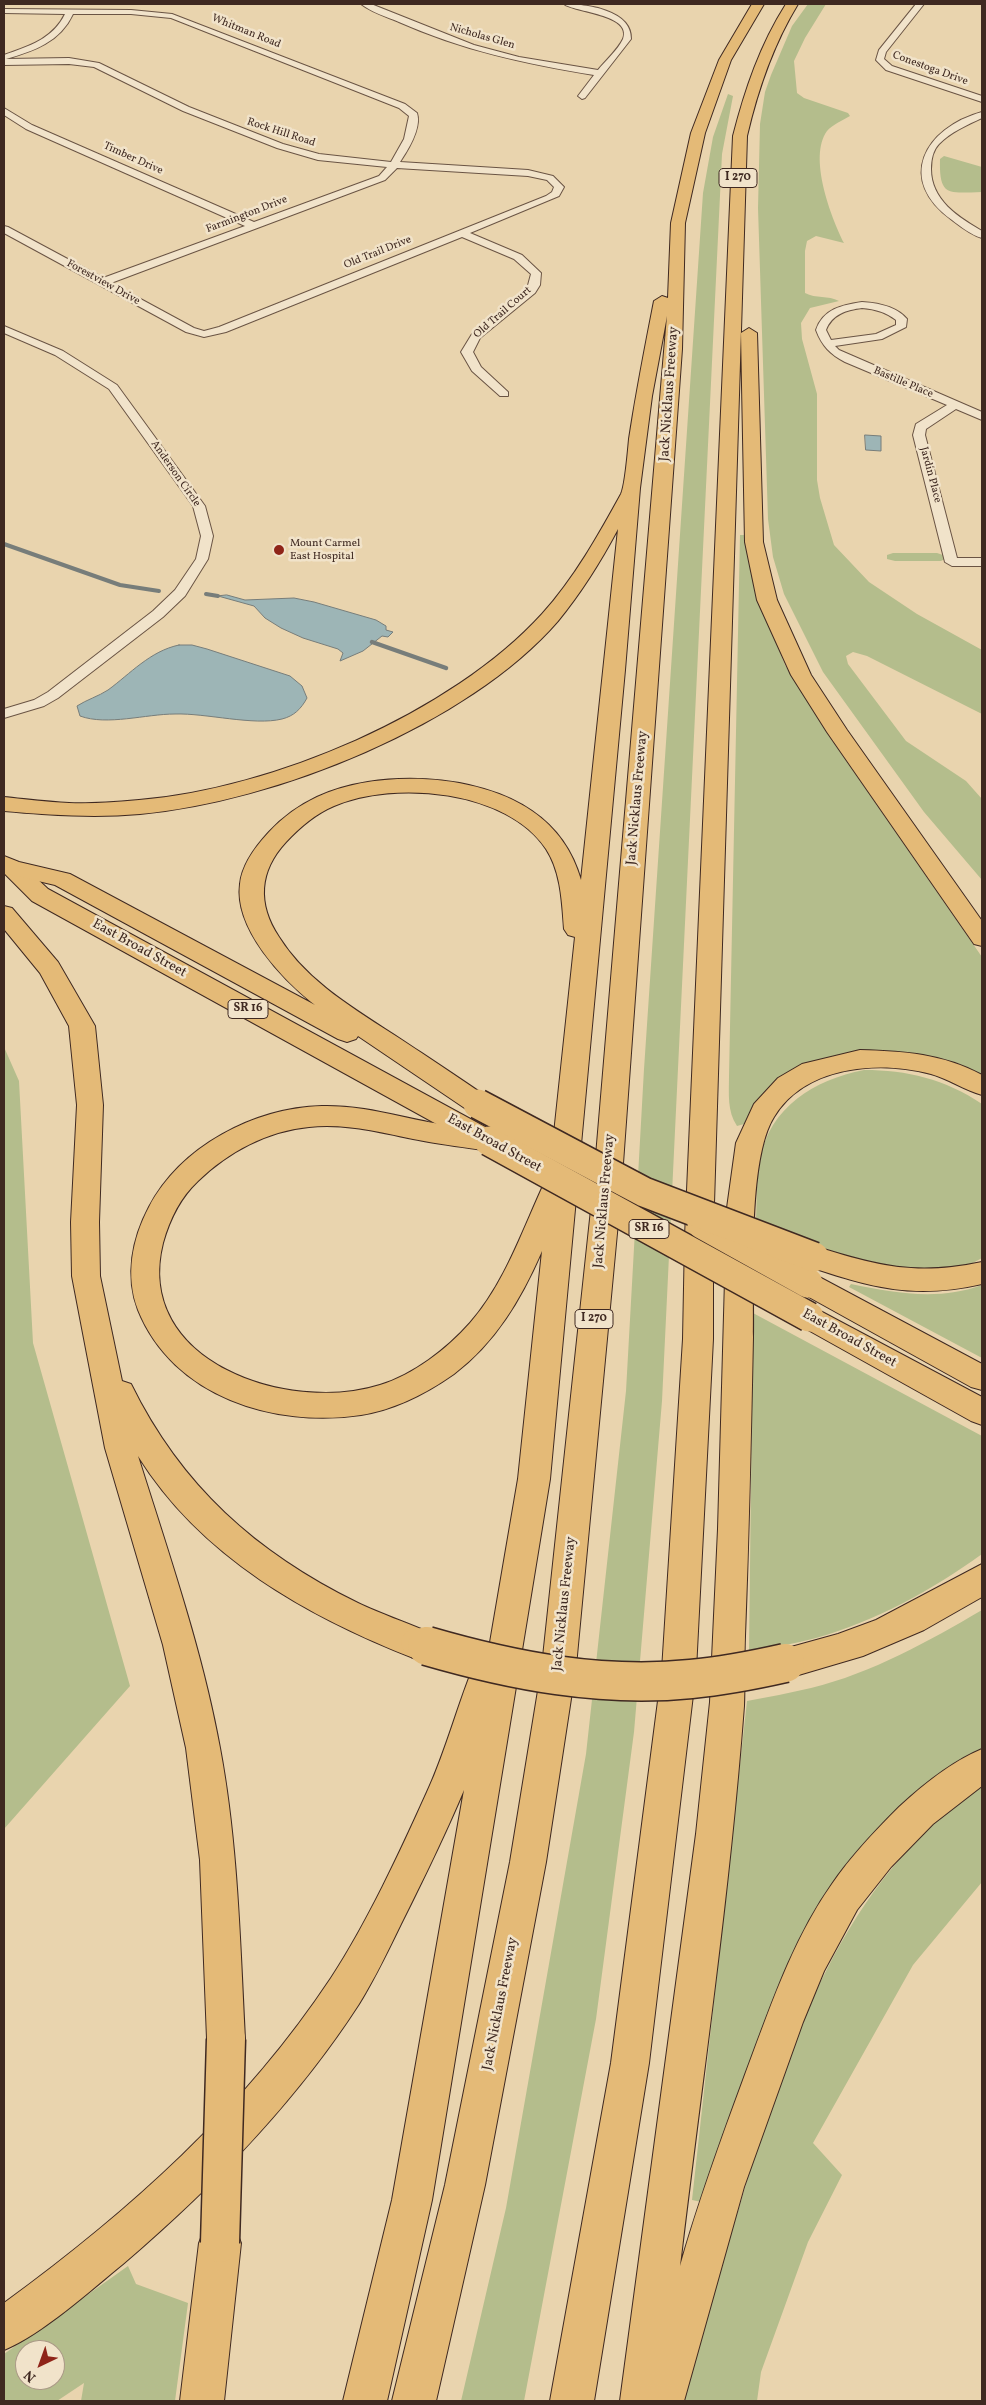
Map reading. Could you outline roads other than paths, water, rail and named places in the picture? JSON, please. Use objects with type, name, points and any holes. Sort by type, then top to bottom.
[{"type":"main road","name":"Jack Nicklaus Freeway","points":[[414,2401],[467,2175],[528,1862],[559,1666],[607,1191],[674,349],[678,223],[698,133],[713,89],[725,60],[758,4]]},
{"type":"main road","name":"I 270","points":[[572,2401],[630,2063],[679,1670],[698,1339],[699,1236],[705,1117],[740,136],[750,93],[760,64],[792,4]]},
{"type":"main road","points":[[365,2401],[412,2200],[534,1479],[581,994],[615,670],[631,488],[644,396],[678,223]]},
{"type":"main road","points":[[736,263],[748,314],[754,542],[767,600],[801,675],[838,732],[982,938]]},
{"type":"main road","points":[[4,804],[27,809],[99,811],[172,804],[246,787],[295,771],[389,733],[474,684],[538,630],[572,590],[631,488]]},
{"type":"main road","points":[[478,1104],[331,1005],[298,975],[272,946],[256,916],[251,889],[259,861],[275,836],[300,816],[330,800],[348,794],[402,785],[455,789],[488,798],[515,810],[541,829],[551,841],[569,876],[574,904],[581,994]]},
{"type":"main road","points":[[915,842],[982,908]]},
{"type":"main road","name":"East Broad Street","points":[[8,866],[62,879],[644,1192],[811,1270],[982,1378]]},
{"type":"main road","name":"East Broad Street","points":[[8,866],[40,895],[982,1412]]},
{"type":"main road","points":[[4,914],[49,968],[82,1026],[90,1105],[84,1222],[86,1276],[120,1448],[180,1645],[203,1748],[218,1860],[226,2040],[220,2243],[202,2401]]},
{"type":"main road","points":[[642,2401],[714,1834],[727,1702],[728,1640],[734,1529],[741,1208],[749,1143],[762,1111],[787,1085],[811,1071],[842,1062],[860,1059],[896,1060],[932,1065],[963,1076],[982,1086]]},
{"type":"main road","points":[[489,1141],[342,1115],[307,1117],[282,1122],[227,1143],[196,1166],[170,1193],[153,1225],[146,1258],[145,1289],[155,1316],[172,1344],[194,1366],[224,1385],[258,1398],[309,1406],[364,1402],[390,1393],[436,1371],[457,1354],[480,1331],[500,1305],[518,1272],[564,1171]]},
{"type":"main road","points":[[811,1270],[919,1283],[952,1281],[982,1273]]},
{"type":"main road","points":[[96,1334],[131,1418],[154,1457],[183,1493],[214,1523],[290,1582],[337,1609],[416,1643],[472,1661],[532,1674],[640,1683],[694,1680],[740,1674],[816,1656],[888,1632],[956,1597],[982,1579]]},
{"type":"main road","points":[[4,2329],[58,2290],[164,2204],[254,2112],[296,2060],[339,2000],[372,1944],[406,1877],[448,1786],[514,1599]]},
{"type":"main road","points":[[662,2401],[724,2187],[799,1984],[832,1916],[892,1840],[928,1805],[969,1773],[982,1766]]},
{"type":"street","name":"Nicholas Glen","points":[[365,4],[430,33],[473,48],[527,61],[599,73]]},
{"type":"street","points":[[568,4],[617,18],[628,29],[627,39],[582,96]]},
{"type":"street","name":"Conestoga Drive","points":[[920,4],[882,52],[880,60],[888,68],[982,99]]},
{"type":"street","name":"Whitman Road","points":[[4,11],[143,12],[180,18],[402,106],[414,115],[415,125],[395,165]]},
{"type":"street","points":[[4,57],[37,45],[56,35],[70,12]]},
{"type":"street","name":"Rock Hill Road","points":[[4,62],[69,61],[96,64],[186,109],[280,146],[339,160],[528,173],[550,178],[558,185],[558,189]]},
{"type":"street","name":"Timber Drive","points":[[4,111],[29,127],[254,226]]},
{"type":"street","points":[[982,115],[960,124],[939,139],[927,156],[925,178],[930,191],[940,205],[961,222],[982,235]]},
{"type":"street","points":[[960,124],[975,129]]},
{"type":"street","name":"Farmington Drive","points":[[103,282],[382,178],[395,165]]},
{"type":"street","name":"Old Trail Drive","points":[[204,334],[222,330],[549,198],[558,189]]},
{"type":"street","name":"Forestview Drive","points":[[4,229],[190,330],[204,334]]},
{"type":"street","name":"Old Trail Court","points":[[461,234],[518,257],[536,273],[535,285],[531,291],[476,336],[467,352],[476,369],[504,394]]},
{"type":"street","points":[[862,305],[879,306],[894,312],[902,319],[901,327],[890,333],[827,344],[821,330],[822,324],[835,312],[846,308],[862,305]]},
{"type":"street","name":"Anderson Circle","points":[[4,329],[59,353],[92,372],[113,387],[199,506],[207,536],[202,559],[188,583],[158,614],[53,695],[39,703],[4,714]]},
{"type":"street","name":"Bastille Place","points":[[827,344],[835,352],[850,360],[982,416]]},
{"type":"street","name":"Jardin Place","points":[[955,405],[920,427],[919,435],[952,562],[982,562]]},
{"type":"water","points":[[865,435],[881,436],[881,451],[866,450]]},
{"type":"water","points":[[227,595],[245,600],[294,598],[314,602],[376,620],[386,626],[386,630],[393,632],[388,637],[382,636],[363,651],[340,661],[343,653],[338,649],[303,638],[281,628],[265,618],[254,606],[218,596]]},
{"type":"water","points":[[179,645],[192,645],[207,649],[290,676],[302,686],[307,698],[300,709],[294,714],[271,721],[187,714],[164,714],[114,720],[91,719],[80,716],[77,706],[108,690],[159,652]]},
{"type":"waterway","points":[[4,544],[120,585],[159,591]]},
{"type":"waterway","points":[[206,594],[218,596]]},
{"type":"waterway","points":[[372,642],[446,668]]},
{"type":"place","name":"Mount Carmel East Hospital","points":[[279,550]]}]
